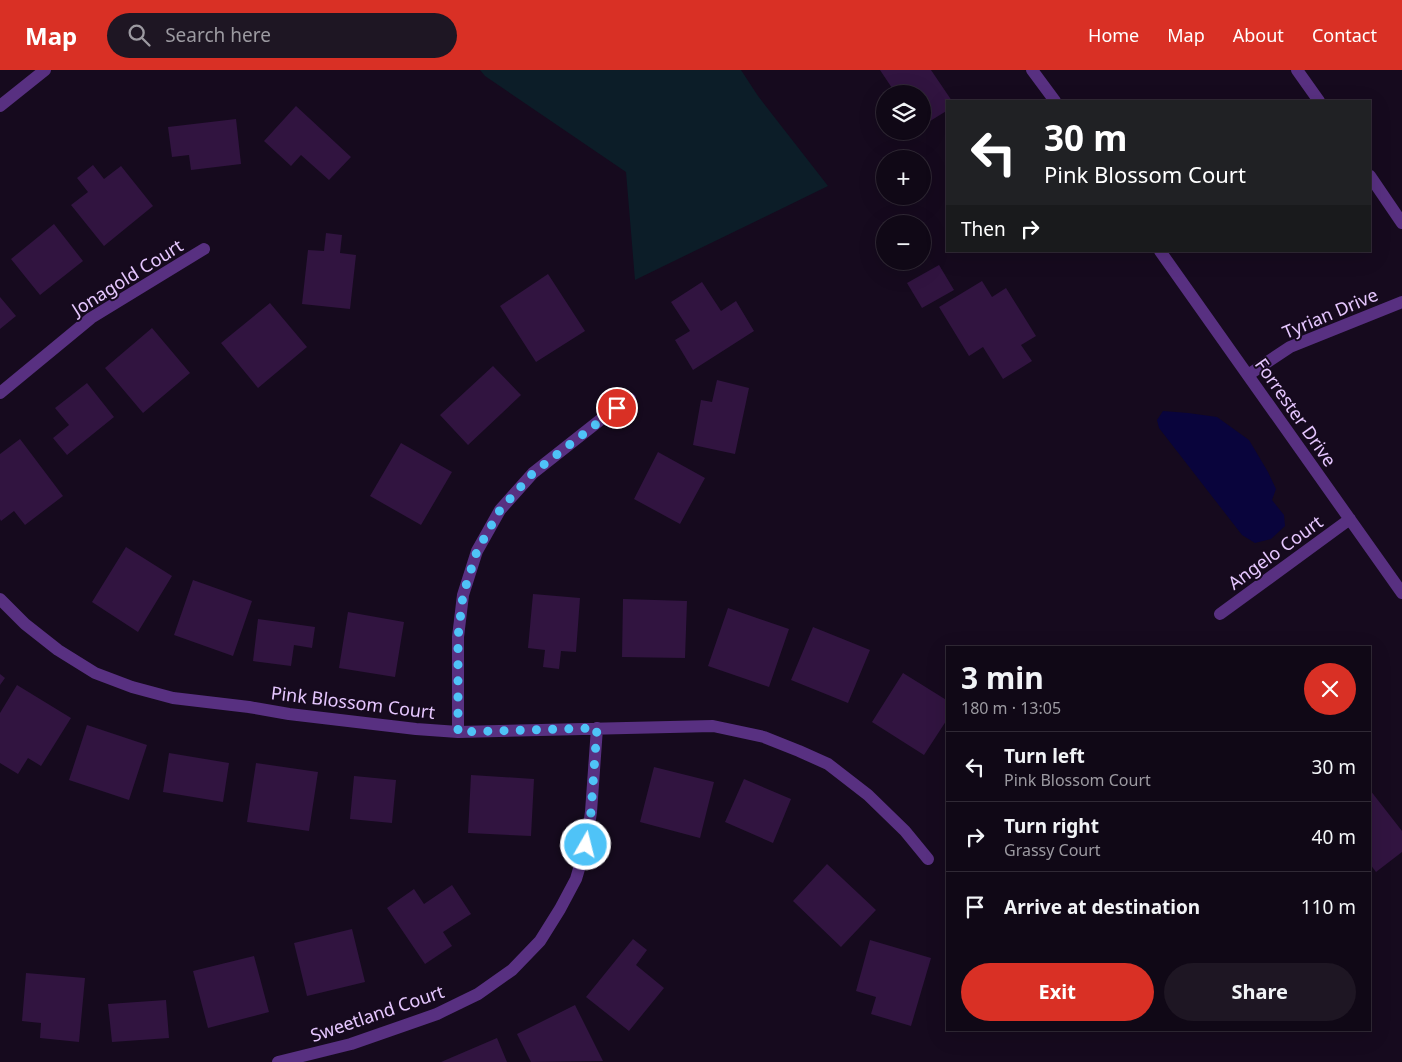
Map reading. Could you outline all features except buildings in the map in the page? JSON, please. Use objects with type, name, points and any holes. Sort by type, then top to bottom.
[{"type":"street","points":[[0,106],[45,70]]},
{"type":"street","points":[[1032,70],[1054,100]]},
{"type":"street","points":[[1297,70],[1318,100]]},
{"type":"street","points":[[1371,177],[1402,223]]},
{"type":"street","name":"Jonagold Court","points":[[0,393],[91,318],[204,249]]},
{"type":"street","name":"Forrester Drive","points":[[1161,252],[1402,593]]},
{"type":"street","name":"Tyrian Drive","points":[[1248,375],[1290,347],[1402,302]]},
{"type":"street","points":[[458,732],[458,637],[463,595],[477,551],[500,510],[533,473],[630,399]]},
{"type":"street","name":"Angelo Court","points":[[1220,614],[1350,520]]},
{"type":"street","name":"Pink Blossom Court","points":[[0,599],[25,624],[52,645],[96,672],[132,686],[174,698],[289,714],[458,732],[713,726],[764,738],[828,764],[868,794],[905,831],[928,859]]},
{"type":"street","name":"Sweetland Court","points":[[278,1062],[351,1044],[437,1014],[478,994],[512,970],[540,941],[576,879],[586,845],[591,812],[597,728]]},
{"type":"shaded area","points":[[480,70],[741,70],[758,96],[828,186],[635,280],[626,172],[485,76]]},
{"type":"shaded area","points":[[1163,411],[1217,417],[1249,440],[1276,489],[1272,500],[1284,515],[1285,526],[1271,539],[1255,543],[1242,535],[1159,428],[1157,420]]},
{"type":"route","points":[[586,845],[591,812],[597,728],[458,732],[458,637],[463,595],[477,551],[500,510],[533,473],[617,408]]}]
